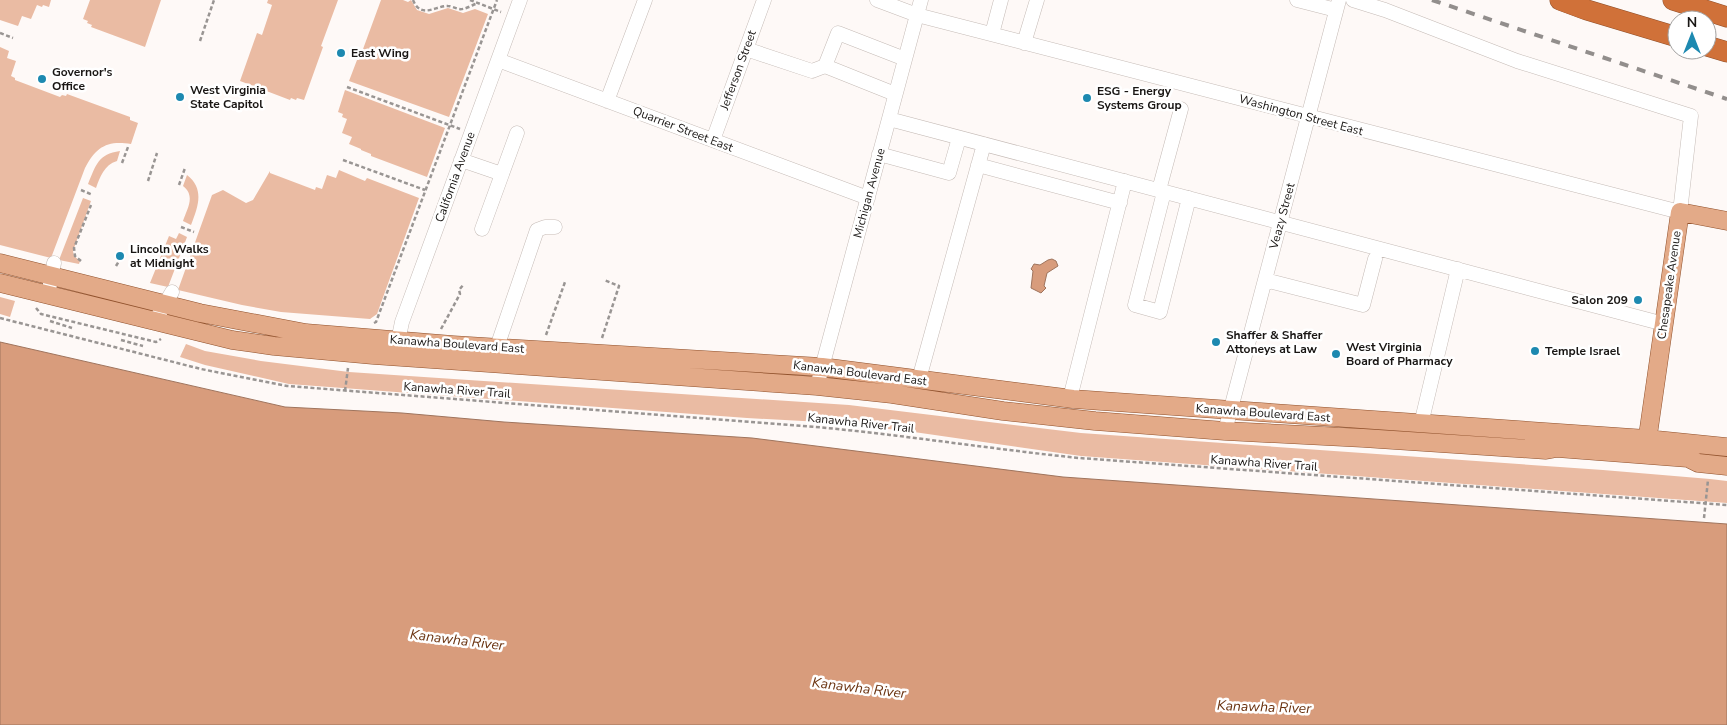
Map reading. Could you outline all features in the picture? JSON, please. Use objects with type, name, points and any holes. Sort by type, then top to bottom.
[{"type":"highway","points":[[1560,0],[1667,34]]},
{"type":"highway","points":[[1673,0],[1727,17]]},
{"type":"main road","name":"Washington Street East","points":[[1680,212],[1727,222]]},
{"type":"main road","name":"Chesapeake Avenue","points":[[1646,446],[1680,212]]},
{"type":"main road","name":"Kanawha Boulevard East","points":[[0,263],[53,269],[168,298],[245,322],[397,348],[817,386],[892,394],[1003,411],[1095,421],[1225,431],[1546,450],[1557,448],[1646,446],[1727,447]]},
{"type":"main road","name":"Kanawha Boulevard East","points":[[0,283],[240,341],[307,349],[497,347],[822,367],[1070,398],[1420,424],[1646,446],[1688,458],[1704,470]]},
{"type":"main road","name":"Kanawha Boulevard East","points":[[1546,450],[1555,456],[1704,470],[1727,466]]},
{"type":"street","name":"California Avenue","points":[[397,348],[402,322],[520,0]]},
{"type":"street","points":[[607,100],[645,0]]},
{"type":"street","name":"Jefferson Street","points":[[713,140],[764,0]]},
{"type":"street","name":"Washington Street East","points":[[877,0],[917,15],[1680,212]]},
{"type":"street","name":"Michigan Avenue","points":[[817,386],[921,0]]},
{"type":"street","points":[[992,34],[1001,0]]},
{"type":"street","points":[[1024,43],[1037,0]]},
{"type":"street","points":[[1297,0],[1337,5]]},
{"type":"street","name":"Chesapeake Avenue","points":[[1353,0],[1517,61],[1691,116],[1680,212]]},
{"type":"street","name":"Veazy Street","points":[[1225,431],[1337,5]]},
{"type":"street","points":[[825,66],[838,33],[905,59]]},
{"type":"street","points":[[746,49],[812,71],[825,66],[896,94]]},
{"type":"street","name":"Quarrier Street East","points":[[498,60],[868,198]]},
{"type":"street","points":[[1181,110],[1135,305],[1160,312],[1190,198]]},
{"type":"street","points":[[889,119],[1664,324]]},
{"type":"street","points":[[482,229],[517,134]]},
{"type":"street","points":[[880,154],[949,173],[959,138]]},
{"type":"street","points":[[918,379],[984,144]]},
{"type":"street","points":[[461,160],[502,174]]},
{"type":"street","points":[[978,166],[1120,203]]},
{"type":"street","points":[[1070,398],[1125,181]]},
{"type":"street","points":[[497,347],[537,230],[555,226]]},
{"type":"street","points":[[1265,280],[1362,304],[1375,259]]},
{"type":"street","points":[[48,295],[53,269]]},
{"type":"street","points":[[1420,424],[1458,269]]},
{"type":"street","points":[[155,321],[168,298]]},
{"type":"path","points":[[200,41],[214,0]]},
{"type":"path","points":[[413,0],[416,6],[431,11],[448,6],[463,9],[478,3]]},
{"type":"path","points":[[470,0],[514,17]]},
{"type":"path","points":[[373,323],[376,322],[497,0]]},
{"type":"path","points":[[0,33],[13,38]]},
{"type":"path","points":[[347,87],[471,133]]},
{"type":"path","points":[[122,163],[128,147]]},
{"type":"path","points":[[148,181],[157,153]]},
{"type":"path","points":[[343,160],[425,190]]},
{"type":"path","points":[[179,185],[186,168]]},
{"type":"path","points":[[81,190],[94,195]]},
{"type":"path","points":[[81,261],[74,256],[74,248],[91,206]]},
{"type":"path","points":[[181,227],[194,232]]},
{"type":"path","points":[[116,266],[119,261]]},
{"type":"path","points":[[602,340],[619,286],[604,280]]},
{"type":"path","points":[[546,336],[565,282]]},
{"type":"path","points":[[441,329],[460,294],[459,290],[464,284]]},
{"type":"path","name":"Kanawha River Trail","points":[[0,318],[201,369],[287,386],[816,427],[904,435],[1011,451],[1079,458],[1727,505]]},
{"type":"path","points":[[50,321],[72,328]]},
{"type":"path","points":[[121,340],[143,346]]},
{"type":"path","points":[[345,391],[348,368]]},
{"type":"path","points":[[1704,470],[1706,503],[1704,518]]},
{"type":"shaded area","points":[[0,0],[51,0],[49,7],[37,5],[31,19],[22,16],[18,26],[0,20]]},
{"type":"shaded area","points":[[90,0],[161,0],[145,47],[91,27],[92,25],[87,23],[88,21],[83,19]]},
{"type":"shaded area","points":[[268,0],[338,0],[304,100],[291,98],[290,100],[240,81],[257,33],[262,35],[272,5],[267,3]]},
{"type":"shaded area","points":[[381,0],[403,0],[408,2],[411,0],[417,10],[429,14],[448,8],[463,13],[475,9],[488,14],[449,117],[349,81],[357,60],[359,60]]},
{"type":"shaded area","points":[[0,47],[9,51],[7,58],[16,61],[11,76],[15,80],[60,97],[67,94],[130,117],[130,120],[138,123],[131,144],[109,144],[98,150],[89,161],[51,258],[0,245]]},
{"type":"shaded area","points":[[345,90],[445,128],[427,177],[371,156],[371,154],[349,144],[352,137],[342,133],[347,119],[338,112]]},
{"type":"shaded area","points":[[120,151],[117,161],[106,168],[96,188],[88,184],[102,158],[113,152]]},
{"type":"shaded area","points":[[339,170],[365,181],[367,178],[419,198],[377,314],[370,319],[281,312],[178,290],[212,195],[223,190],[246,203],[253,200],[270,171],[270,173],[315,190],[316,187],[322,189],[327,175],[336,178]]},
{"type":"shaded area","points":[[187,175],[193,180],[198,192],[198,205],[191,225],[183,221],[190,198],[183,186]]},
{"type":"shaded area","points":[[83,198],[91,201],[73,251],[74,256],[80,261],[79,264],[59,260]]},
{"type":"shaded area","points":[[179,233],[187,237],[168,287],[150,283],[169,236],[176,239]]},
{"type":"shaded area","points":[[0,297],[15,301],[10,317],[0,314]]},
{"type":"shaded area","points":[[186,344],[205,351],[261,361],[349,372],[849,405],[1081,433],[1710,479],[1727,481],[1727,503],[1081,456],[907,431],[821,422],[289,384],[205,365],[180,357]]},
{"type":"water","points":[[1052,259],[1056,261],[1058,266],[1047,273],[1044,286],[1046,288],[1041,293],[1031,288],[1033,271],[1031,269],[1034,264],[1040,265]]},
{"type":"water","name":"Kanawha River","points":[[0,342],[285,407],[402,413],[504,422],[752,438],[1063,477],[1727,524],[1727,725],[0,725]]},
{"type":"railway","points":[[1432,0],[1727,99]]},
{"type":"place","name":"East Wing","points":[[341,53]]},
{"type":"place","name":"Governor's Office","points":[[42,79]]},
{"type":"place","name":"West Virginia State Capitol","points":[[180,97]]},
{"type":"place","name":"ESG - Energy Systems Group","points":[[1087,98]]},
{"type":"place","name":"Lincoln Walks at Midnight","points":[[120,256]]},
{"type":"place","name":"Salon 209","points":[[1638,300]]},
{"type":"place","name":"Shaffer & Shaffer Attoneys at Law","points":[[1216,342]]},
{"type":"place","name":"Temple Israel","points":[[1535,351]]},
{"type":"place","name":"West Virginia Board of Pharmacy","points":[[1336,354]]}]
